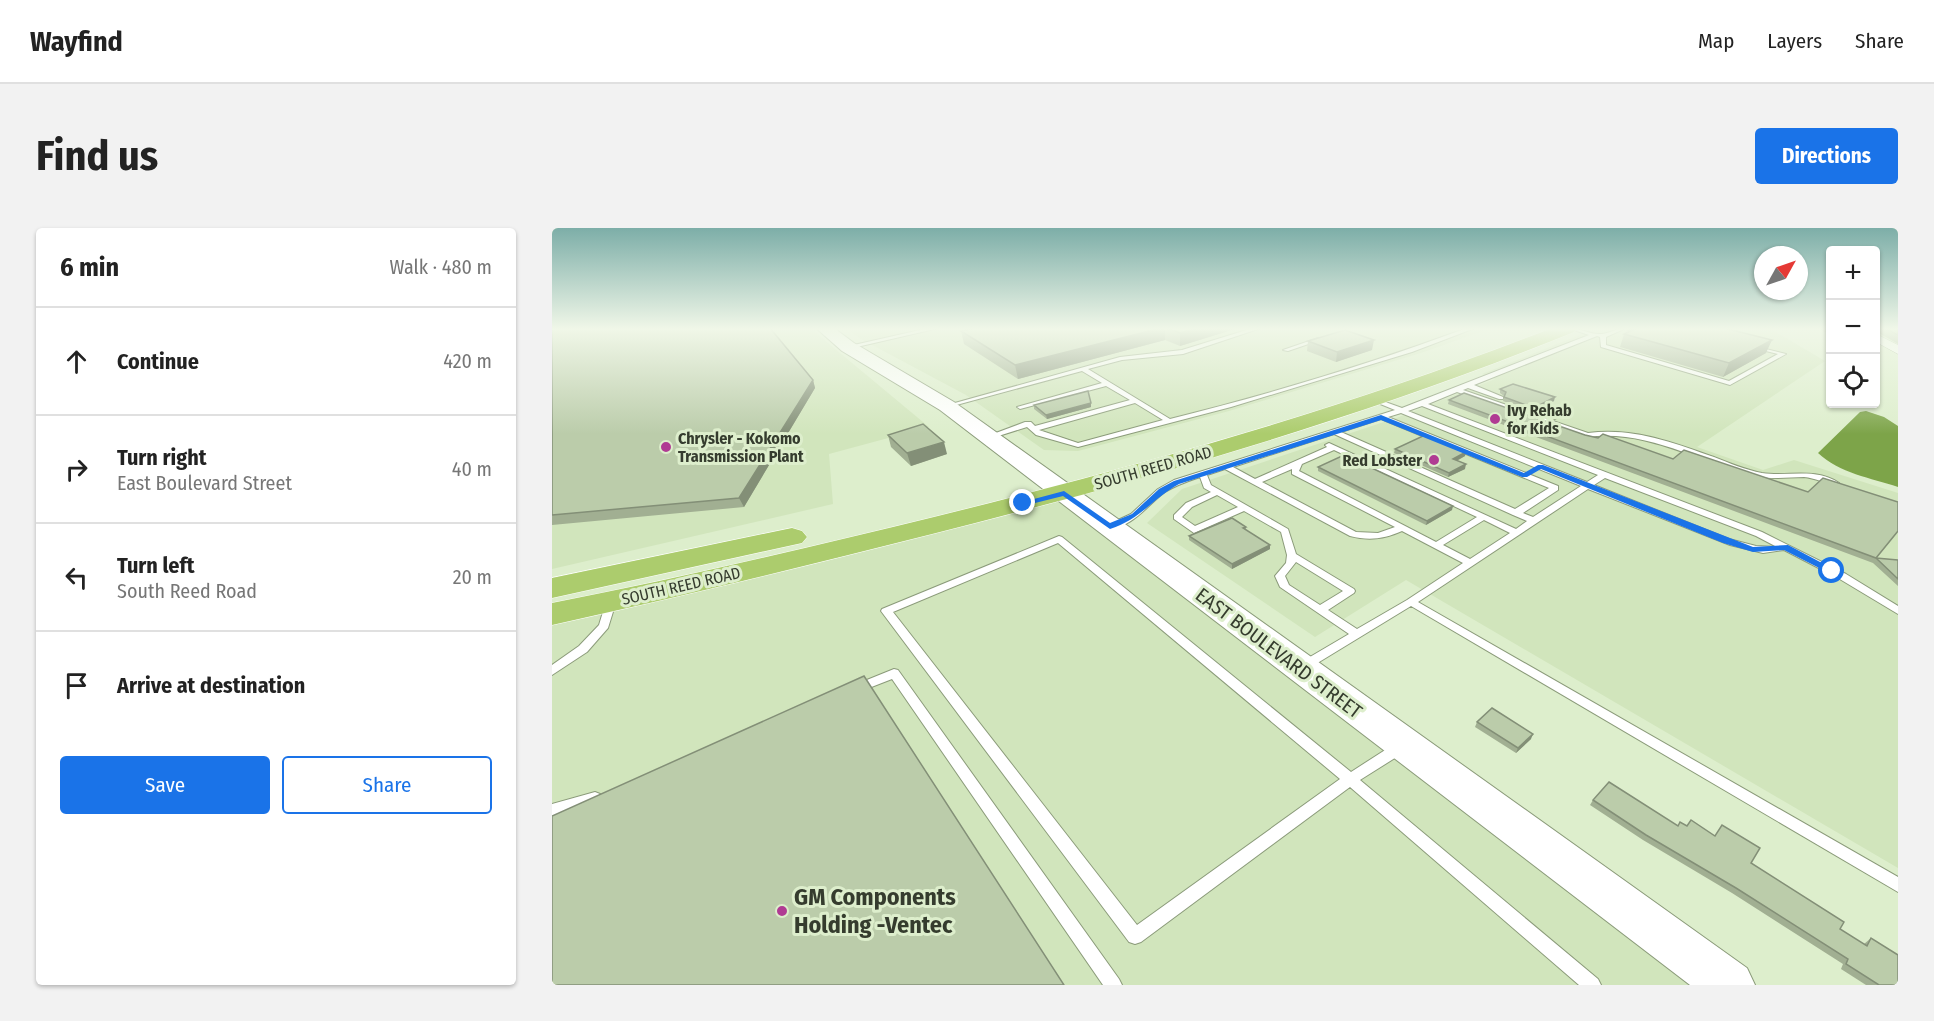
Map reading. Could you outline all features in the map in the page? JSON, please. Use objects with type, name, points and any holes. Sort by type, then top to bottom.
[{"type":"main road","name":"EAST BOULEVARD STREET","points":[[875,363],[947,406],[1404,745],[1714,980]]},
{"type":"main road","name":"SOUTH REED ROAD","points":[[552,614],[611,602],[1054,485],[1328,398],[1426,363]]},
{"type":"main road","name":"SOUTH REED ROAD","points":[[552,588],[849,524],[1054,485],[1220,450],[1378,409],[1486,363]]},
{"type":"lane","points":[[947,406],[1105,363]]},
{"type":"lane","points":[[989,437],[1028,424],[1033,429],[1054,439],[1078,445],[1229,406],[1369,363]]},
{"type":"lane","points":[[1378,409],[1401,411],[1524,363]]},
{"type":"lane","points":[[1661,363],[1730,384],[1767,363]]},
{"type":"lane","points":[[1083,369],[1169,421]]},
{"type":"lane","points":[[1020,406],[1106,384]]},
{"type":"lane","points":[[1467,385],[1555,417],[1563,412]]},
{"type":"lane","points":[[1457,390],[1587,435],[1603,431],[1627,434],[1669,445],[1758,475],[1790,477],[1803,475],[1843,485]]},
{"type":"lane","points":[[1033,429],[1134,401]]},
{"type":"lane","points":[[1422,404],[1759,534],[1842,576],[1898,611]]},
{"type":"lane","points":[[1378,409],[1555,488],[1516,513]]},
{"type":"lane","points":[[1110,526],[1134,516],[1161,491],[1176,482],[1335,432],[1378,409],[1401,411],[1753,550],[1778,550],[1785,547]]},
{"type":"lane","points":[[1335,432],[1534,521]]},
{"type":"lane","points":[[1315,438],[1516,532]]},
{"type":"lane","points":[[1257,482],[1334,447]]},
{"type":"lane","points":[[1299,463],[1295,472],[1300,476],[1470,563]]},
{"type":"lane","points":[[1227,466],[1247,479],[1257,482],[1362,537],[1386,535],[1401,528]]},
{"type":"lane","points":[[1524,476],[1540,466]]},
{"type":"lane","points":[[1203,474],[1207,486],[1285,531],[1292,555],[1291,564],[1280,576],[1285,586],[1357,634]]},
{"type":"lane","points":[[1299,668],[1411,602],[1605,474]]},
{"type":"lane","points":[[1217,492],[1189,506],[1177,517],[1194,530],[1244,508]]},
{"type":"lane","points":[[1436,546],[1483,516]]},
{"type":"lane","points":[[1404,745],[1350,779],[1136,936],[886,611],[1059,539],[1350,779],[1592,985]]},
{"type":"lane","points":[[1292,555],[1350,591],[1320,610]]},
{"type":"lane","points":[[552,671],[583,649],[604,626],[611,602]]},
{"type":"lane","points":[[1411,602],[1898,885]]},
{"type":"lane","points":[[842,695],[894,673],[1113,985]]},
{"type":"lane","points":[[552,810],[606,793]]},
{"type":"shaded area","name":"Chrysler - Kokomo Transmission Plant","points":[[552,363],[852,363],[929,427],[829,454],[833,504],[552,569]]},
{"type":"shaded area","points":[[907,363],[1387,363],[1229,411],[1078,451],[1044,450],[966,395]]},
{"type":"shaded area","points":[[1509,363],[1822,363],[1697,447],[1763,470],[1794,460],[1898,493],[1898,868],[1406,580],[1315,637],[1147,523],[1182,489],[1399,417],[1495,379],[1482,374]]},
{"type":"shaded area","points":[[1866,411],[1884,417],[1898,426],[1898,487],[1845,470],[1818,453],[1860,412]]},
{"type":"shaded area","points":[[1064,493],[1734,985],[552,985],[552,614]]},
{"type":"building","name":"Chrysler - Kokomo Transmission Plant","points":[[552,363],[799,363],[813,380],[739,498],[552,515]]},
{"type":"building","points":[[1513,384],[1555,397],[1534,408],[1504,397],[1506,392],[1500,389]]},
{"type":"building","points":[[1088,391],[1091,403],[1046,415],[1034,405]]},
{"type":"building","points":[[1464,393],[1585,435],[1598,438],[1603,434],[1673,459],[1684,450],[1808,492],[1823,478],[1898,502],[1898,531],[1876,558],[1449,400]]},
{"type":"building","points":[[923,424],[944,442],[907,453],[888,435]]},
{"type":"building","name":"Red Lobster","points":[[1425,435],[1466,452],[1453,459],[1466,464],[1449,473],[1395,449]]},
{"type":"building","points":[[1344,455],[1453,506],[1427,521],[1318,467]]},
{"type":"building","points":[[1232,518],[1270,545],[1232,564],[1189,536]]},
{"type":"building","points":[[1876,558],[1898,560],[1898,579]]},
{"type":"building","name":"GM Components Holding -Ventec","points":[[864,676],[1064,985],[552,985],[552,816]]},
{"type":"building","points":[[1492,708],[1533,734],[1518,748],[1477,722]]},
{"type":"building","points":[[1609,782],[1678,826],[1680,822],[1687,826],[1691,820],[1715,836],[1722,825],[1760,848],[1751,863],[1844,922],[1840,929],[1867,946],[1871,938],[1898,955],[1898,985],[1879,985],[1846,964],[1848,959],[1593,800]]},
{"type":"place","name":"Ivy Rehab for Kids","points":[[1495,419]]},
{"type":"place","name":"Chrysler - Kokomo Transmission Plant","points":[[666,447]]},
{"type":"place","name":"Red Lobster","points":[[1434,460]]},
{"type":"place","name":"GM Components Holding -Ventec","points":[[782,911]]},
{"type":"route","points":[[1023,503],[1064,493],[1110,526],[1134,516],[1161,491],[1176,482],[1381,417],[1524,476],[1540,466],[1726,541],[1753,550],[1778,550],[1785,547],[1832,571]]}]
